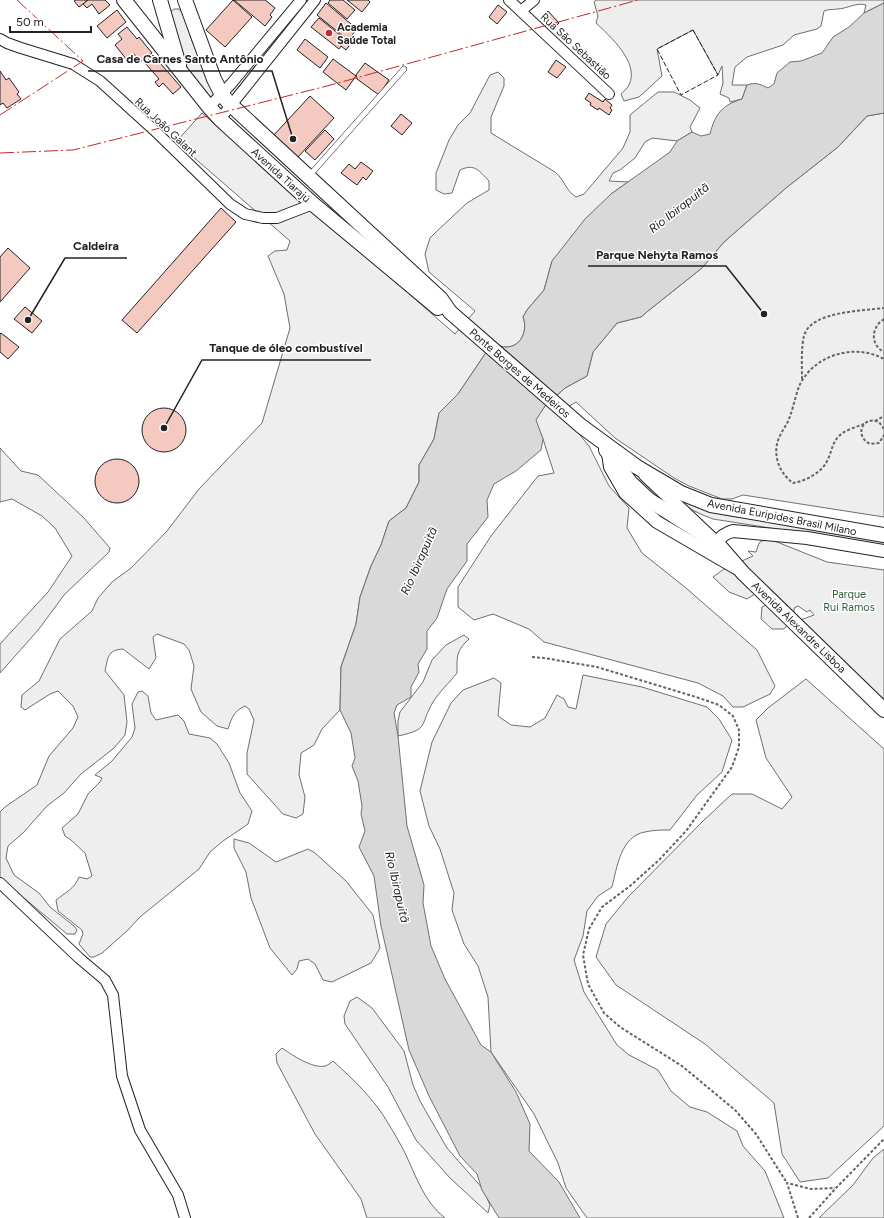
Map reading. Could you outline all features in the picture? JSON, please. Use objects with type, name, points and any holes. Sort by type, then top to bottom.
[{"type":"main road","points":[[124,0],[182,74]]},
{"type":"main road","name":"Avenida Tiarajú","points":[[160,0],[182,74],[220,119],[313,204],[436,307],[454,316]]},
{"type":"main road","name":"Avenida Tiarajú","points":[[185,0],[214,79],[226,100],[441,299],[454,316]]},
{"type":"main road","name":"Ponte Borges de Medeiros","points":[[454,316],[581,426]]},
{"type":"main road","name":"Avenida Euripides Brasil Milano","points":[[581,426],[605,447],[637,467],[681,493],[711,505],[884,536]]},
{"type":"main road","name":"Avenida Euripides Brasil Milano","points":[[605,447],[630,482],[649,500],[717,543]]},
{"type":"main road","name":"Avenida Alexandre Lisboa","points":[[717,543],[743,573],[884,710]]},
{"type":"street","points":[[220,119],[226,100],[301,0]]},
{"type":"street","points":[[209,107],[226,100],[315,0]]},
{"type":"street","name":"Rua São Sebastião","points":[[509,0],[609,94]]},
{"type":"street","points":[[521,11],[534,0]]},
{"type":"street","name":"Rua João Galant","points":[[0,39],[20,48],[73,64],[100,82],[154,130],[230,204],[246,214],[263,218],[277,218],[313,204]]},
{"type":"street","points":[[605,447],[610,467],[625,493],[657,522],[743,573]]},
{"type":"street","points":[[637,467],[717,543]]},
{"type":"street","name":"Avenida Euripides Brasil Milano","points":[[717,543],[720,537],[726,533],[734,531],[807,538],[884,551]]},
{"type":"street","points":[[0,883],[79,958],[105,980],[113,995],[122,1076],[140,1130],[178,1195],[185,1218]]},
{"type":"lane","points":[[308,177],[404,69]]},
{"type":"path","points":[[884,308],[827,316],[816,320],[808,327],[804,336],[802,380],[790,418],[778,439],[776,451],[777,460],[781,471],[787,479],[793,483],[801,482],[820,470],[825,464],[833,444],[839,436],[845,432],[871,421],[875,421],[884,416]]},
{"type":"path","points":[[881,357],[884,352],[876,346],[873,335],[878,324],[884,320]]},
{"type":"path","points":[[802,380],[813,366],[831,355],[854,352],[865,353],[884,359]]},
{"type":"path","points":[[875,421],[882,425],[884,429]]},
{"type":"path","points":[[864,424],[861,434],[864,441],[867,443],[870,444],[879,442],[884,436]]},
{"type":"path","points":[[532,657],[597,667],[719,705],[733,716],[739,730],[739,747],[732,767],[686,831],[665,854],[630,886],[602,907],[589,929],[583,955],[588,984],[604,1013],[620,1027],[682,1066],[735,1110],[756,1134],[786,1183],[798,1218]]},
{"type":"path","points":[[809,1218],[884,1139]]},
{"type":"path","points":[[786,1183],[811,1189],[836,1188]]},
{"type":"green space","points":[[596,0],[884,0],[884,3],[864,13],[866,5],[862,4],[841,9],[826,10],[824,11],[821,26],[817,29],[794,35],[783,45],[747,57],[735,67],[732,85],[747,85],[742,99],[730,102],[729,98],[720,94],[723,83],[722,66],[718,75],[693,30],[657,49],[662,76],[639,97],[624,101],[621,94],[629,85],[631,77],[630,68],[622,51],[609,35],[596,23],[598,16],[594,2]]},
{"type":"green space","points":[[174,9],[179,9],[184,15],[192,41],[215,96],[213,98],[210,98],[185,67],[170,12]]},
{"type":"green space","points":[[498,72],[504,78],[504,86],[491,117],[491,133],[555,172],[561,178],[569,191],[576,197],[584,194],[623,148],[630,132],[630,115],[658,92],[674,92],[690,100],[700,108],[690,127],[692,132],[677,141],[652,138],[645,142],[635,158],[620,170],[613,173],[609,181],[628,182],[611,194],[552,261],[544,290],[523,317],[525,327],[520,341],[512,346],[505,347],[497,345],[487,351],[458,394],[439,413],[434,439],[419,465],[419,482],[406,508],[389,521],[360,597],[356,624],[341,667],[340,710],[322,729],[314,745],[301,753],[299,775],[305,797],[303,814],[296,818],[283,814],[247,774],[247,753],[254,720],[249,709],[245,706],[236,712],[228,729],[217,726],[201,712],[191,689],[194,666],[189,650],[184,644],[157,634],[153,637],[156,658],[149,669],[123,649],[111,653],[105,671],[124,695],[127,722],[125,735],[114,748],[81,774],[64,793],[47,806],[23,833],[8,846],[6,858],[14,875],[39,893],[50,907],[77,930],[75,934],[67,934],[0,878],[0,812],[37,785],[49,756],[73,728],[78,717],[73,706],[58,691],[50,694],[25,710],[21,707],[22,695],[39,681],[60,639],[92,611],[98,598],[112,582],[131,568],[167,531],[199,489],[262,423],[290,328],[284,294],[268,256],[275,251],[287,250],[290,241],[176,142],[202,113],[455,334],[475,311],[429,272],[425,254],[430,238],[467,203],[489,190],[489,181],[476,169],[469,167],[465,168],[460,170],[452,193],[444,194],[436,190],[436,173],[449,140],[458,125],[470,113],[490,75]]},
{"type":"green space","points":[[884,113],[884,517],[743,495],[732,499],[722,499],[689,486],[674,478],[615,438],[576,402],[568,407],[574,428],[589,446],[609,486],[629,508],[627,528],[642,553],[686,588],[757,650],[775,686],[770,694],[743,707],[733,707],[723,696],[698,683],[544,642],[529,629],[493,614],[474,620],[458,607],[458,587],[491,536],[538,476],[554,473],[535,420],[545,406],[565,388],[587,376],[593,352],[617,323],[641,317],[702,268],[724,242],[786,188],[838,147],[867,116]]},
{"type":"green space","points":[[0,448],[21,471],[38,475],[83,517],[110,548],[109,552],[64,595],[39,629],[0,673],[0,644],[48,592],[72,556],[55,528],[42,516],[12,499],[0,502]]},
{"type":"green space","points":[[679,497],[696,507],[726,515],[884,540],[884,546],[713,519],[694,511],[676,500]]},
{"type":"green space","name":"Parque Rui Ramos","points":[[767,538],[827,562],[884,570],[884,709],[795,622],[814,615],[810,610],[807,612],[798,606],[794,608],[794,617],[784,629],[772,629],[761,619],[762,607],[772,602],[758,592],[747,599],[729,592],[713,577],[724,569],[753,556],[748,551],[756,552],[759,543]]},
{"type":"green space","points":[[464,635],[469,639],[459,651],[457,673],[435,698],[422,725],[415,731],[398,736],[398,721],[400,712],[423,682],[432,660],[446,645]]},
{"type":"green space","points":[[583,675],[642,687],[707,707],[719,719],[732,740],[722,772],[697,795],[670,830],[645,832],[630,839],[618,862],[612,887],[598,896],[587,911],[583,936],[574,960],[584,992],[617,1045],[629,1055],[658,1070],[671,1091],[690,1107],[707,1112],[737,1131],[743,1146],[765,1171],[784,1218],[587,1218],[566,1188],[558,1163],[534,1114],[491,1052],[488,997],[478,966],[464,944],[452,910],[454,893],[440,849],[429,826],[420,791],[432,742],[451,703],[463,690],[494,678],[501,683],[498,716],[511,725],[530,727],[545,718],[557,695],[564,699],[568,707],[576,709]]},
{"type":"green space","points":[[806,679],[884,749],[884,1126],[828,1178],[800,1182],[782,1154],[774,1103],[705,1044],[616,985],[596,957],[606,924],[628,897],[703,821],[732,794],[752,794],[782,809],[792,797],[766,758],[756,720],[768,708]]},
{"type":"green space","points":[[142,691],[148,696],[151,713],[156,720],[178,715],[184,721],[189,734],[210,738],[217,744],[229,763],[240,793],[252,811],[248,824],[210,852],[199,869],[140,917],[102,953],[94,957],[90,957],[79,944],[83,934],[82,930],[58,911],[56,900],[72,887],[79,877],[87,879],[92,876],[85,853],[65,836],[62,828],[78,814],[88,794],[100,782],[102,778],[95,775],[112,761],[132,737],[135,728],[132,704],[138,692]]},
{"type":"green space","points":[[234,839],[249,843],[276,862],[308,849],[315,853],[346,881],[373,915],[380,948],[371,963],[332,982],[323,980],[315,964],[308,959],[299,961],[297,969],[292,975],[270,948],[251,898],[246,872],[234,848]]},
{"type":"green space","points":[[357,997],[372,1008],[404,1051],[413,1085],[420,1101],[447,1148],[483,1189],[490,1205],[488,1213],[450,1178],[416,1140],[388,1087],[345,1024],[344,1016],[350,1001]]},
{"type":"green space","points":[[282,1048],[303,1061],[315,1065],[325,1066],[333,1061],[363,1090],[382,1114],[392,1130],[431,1204],[445,1218],[367,1218],[361,1199],[315,1134],[277,1063],[276,1054]]},
{"type":"green space","points":[[884,1149],[884,1218],[819,1218],[853,1185],[873,1158]]},
{"type":"water","name":"Rio Ibirapuitã","points":[[884,3],[884,113],[867,116],[838,147],[786,188],[724,242],[702,268],[641,317],[617,323],[593,352],[587,376],[565,388],[545,406],[536,420],[543,439],[541,450],[516,471],[494,484],[487,500],[488,517],[467,544],[467,561],[447,589],[437,618],[427,631],[427,649],[418,664],[419,672],[411,687],[411,697],[397,705],[394,713],[398,736],[407,826],[424,885],[423,903],[431,946],[445,979],[481,1045],[491,1052],[516,1092],[530,1124],[529,1151],[559,1182],[580,1218],[499,1218],[482,1190],[477,1174],[460,1156],[429,1096],[409,1050],[381,926],[374,876],[359,847],[365,831],[361,814],[362,806],[358,781],[352,766],[355,758],[351,733],[340,710],[341,667],[356,624],[360,597],[389,521],[406,508],[419,482],[419,465],[434,439],[439,413],[458,394],[487,351],[497,345],[505,347],[512,346],[520,341],[525,327],[523,317],[544,290],[552,261],[585,219],[611,194],[670,152],[677,141],[692,132],[701,136],[710,134],[714,121],[720,111],[729,104],[742,99],[747,85],[758,84],[768,88],[774,84],[777,73],[790,62],[801,61],[822,53],[833,37],[849,27],[864,13]]},
{"type":"building","points":[[88,0],[79,7],[74,1]]},
{"type":"building","points":[[88,0],[105,0],[110,5],[99,14],[92,4],[87,8],[83,4]]},
{"type":"building","points":[[233,0],[252,17],[225,47],[206,30]]},
{"type":"building","points":[[234,0],[265,0],[275,8],[270,15],[272,17],[265,26]]},
{"type":"building","points":[[330,0],[343,0],[355,10],[347,19],[328,3]]},
{"type":"building","points":[[347,0],[368,0],[370,2],[362,12]]},
{"type":"building","points":[[326,3],[357,29],[348,40],[317,15]]},
{"type":"building","points":[[498,5],[507,12],[497,24],[489,17]]},
{"type":"building","points":[[117,10],[126,22],[107,38],[97,26]]},
{"type":"building","points":[[548,11],[559,23],[552,30],[541,18]]},
{"type":"building","name":"Academia Saúde Total","points":[[319,18],[346,40],[344,42],[349,46],[346,50],[341,46],[339,49],[311,27]]},
{"type":"building","points":[[127,27],[137,39],[139,37],[152,53],[140,62],[134,54],[127,60],[115,45],[122,39],[118,34]]},
{"type":"building","points":[[305,39],[328,57],[320,68],[297,50]]},
{"type":"building","points":[[153,55],[181,87],[173,94],[163,83],[159,87],[155,82],[159,79],[145,63]]},
{"type":"building","points":[[333,59],[356,76],[346,90],[323,72]]},
{"type":"building","points":[[556,60],[566,67],[557,78],[548,72]]},
{"type":"building","points":[[365,63],[389,80],[379,95],[357,79],[356,75]]},
{"type":"building","points":[[0,71],[6,80],[9,78],[19,92],[17,94],[21,99],[7,108],[3,103],[0,105]]},
{"type":"building","points":[[589,93],[603,102],[605,99],[612,105],[610,108],[612,110],[609,115],[599,108],[598,110],[590,105],[591,103],[585,99]]},
{"type":"building","points":[[310,96],[334,118],[297,158],[273,136]]},
{"type":"building","points":[[401,114],[412,123],[402,135],[391,126]]},
{"type":"building","points":[[325,130],[334,139],[315,160],[305,151]]},
{"type":"building","points":[[361,162],[373,171],[366,180],[363,177],[357,185],[341,173],[349,164],[355,169]]},
{"type":"building","points":[[221,208],[236,222],[137,333],[122,320]]},
{"type":"building","points":[[8,248],[30,268],[0,302],[0,257]]},
{"type":"building","points":[[25,307],[42,321],[32,333],[14,319]]},
{"type":"building","points":[[1,333],[19,347],[8,359],[0,352]]},
{"type":"building","points":[[160,408],[168,408],[173,409],[180,414],[185,421],[185,439],[180,446],[173,451],[160,452],[152,449],[145,442],[142,434],[142,426],[145,418],[152,411]]},
{"type":"building","points":[[113,459],[121,459],[126,460],[133,465],[138,472],[138,490],[133,497],[126,502],[113,503],[105,500],[98,493],[95,485],[95,477],[98,469],[105,462]]},
{"type":"fence","points":[[693,30],[718,75],[681,95],[657,49],[693,30]]},
{"type":"power","points":[[0,115],[83,61],[17,0]]},
{"type":"power","points":[[0,153],[73,150],[327,86],[638,0]]},
{"type":"place","name":"Academia Saúde Total","points":[[329,33]]},
{"type":"place","name":"Casa de Carnes Santo Antônio","points":[[293,139]]},
{"type":"place","name":"Parque Nehyta Ramos","points":[[764,314]]},
{"type":"place","name":"Caldeira","points":[[28,320]]},
{"type":"place","name":"Tanque de óleo combustível","points":[[164,428]]}]
